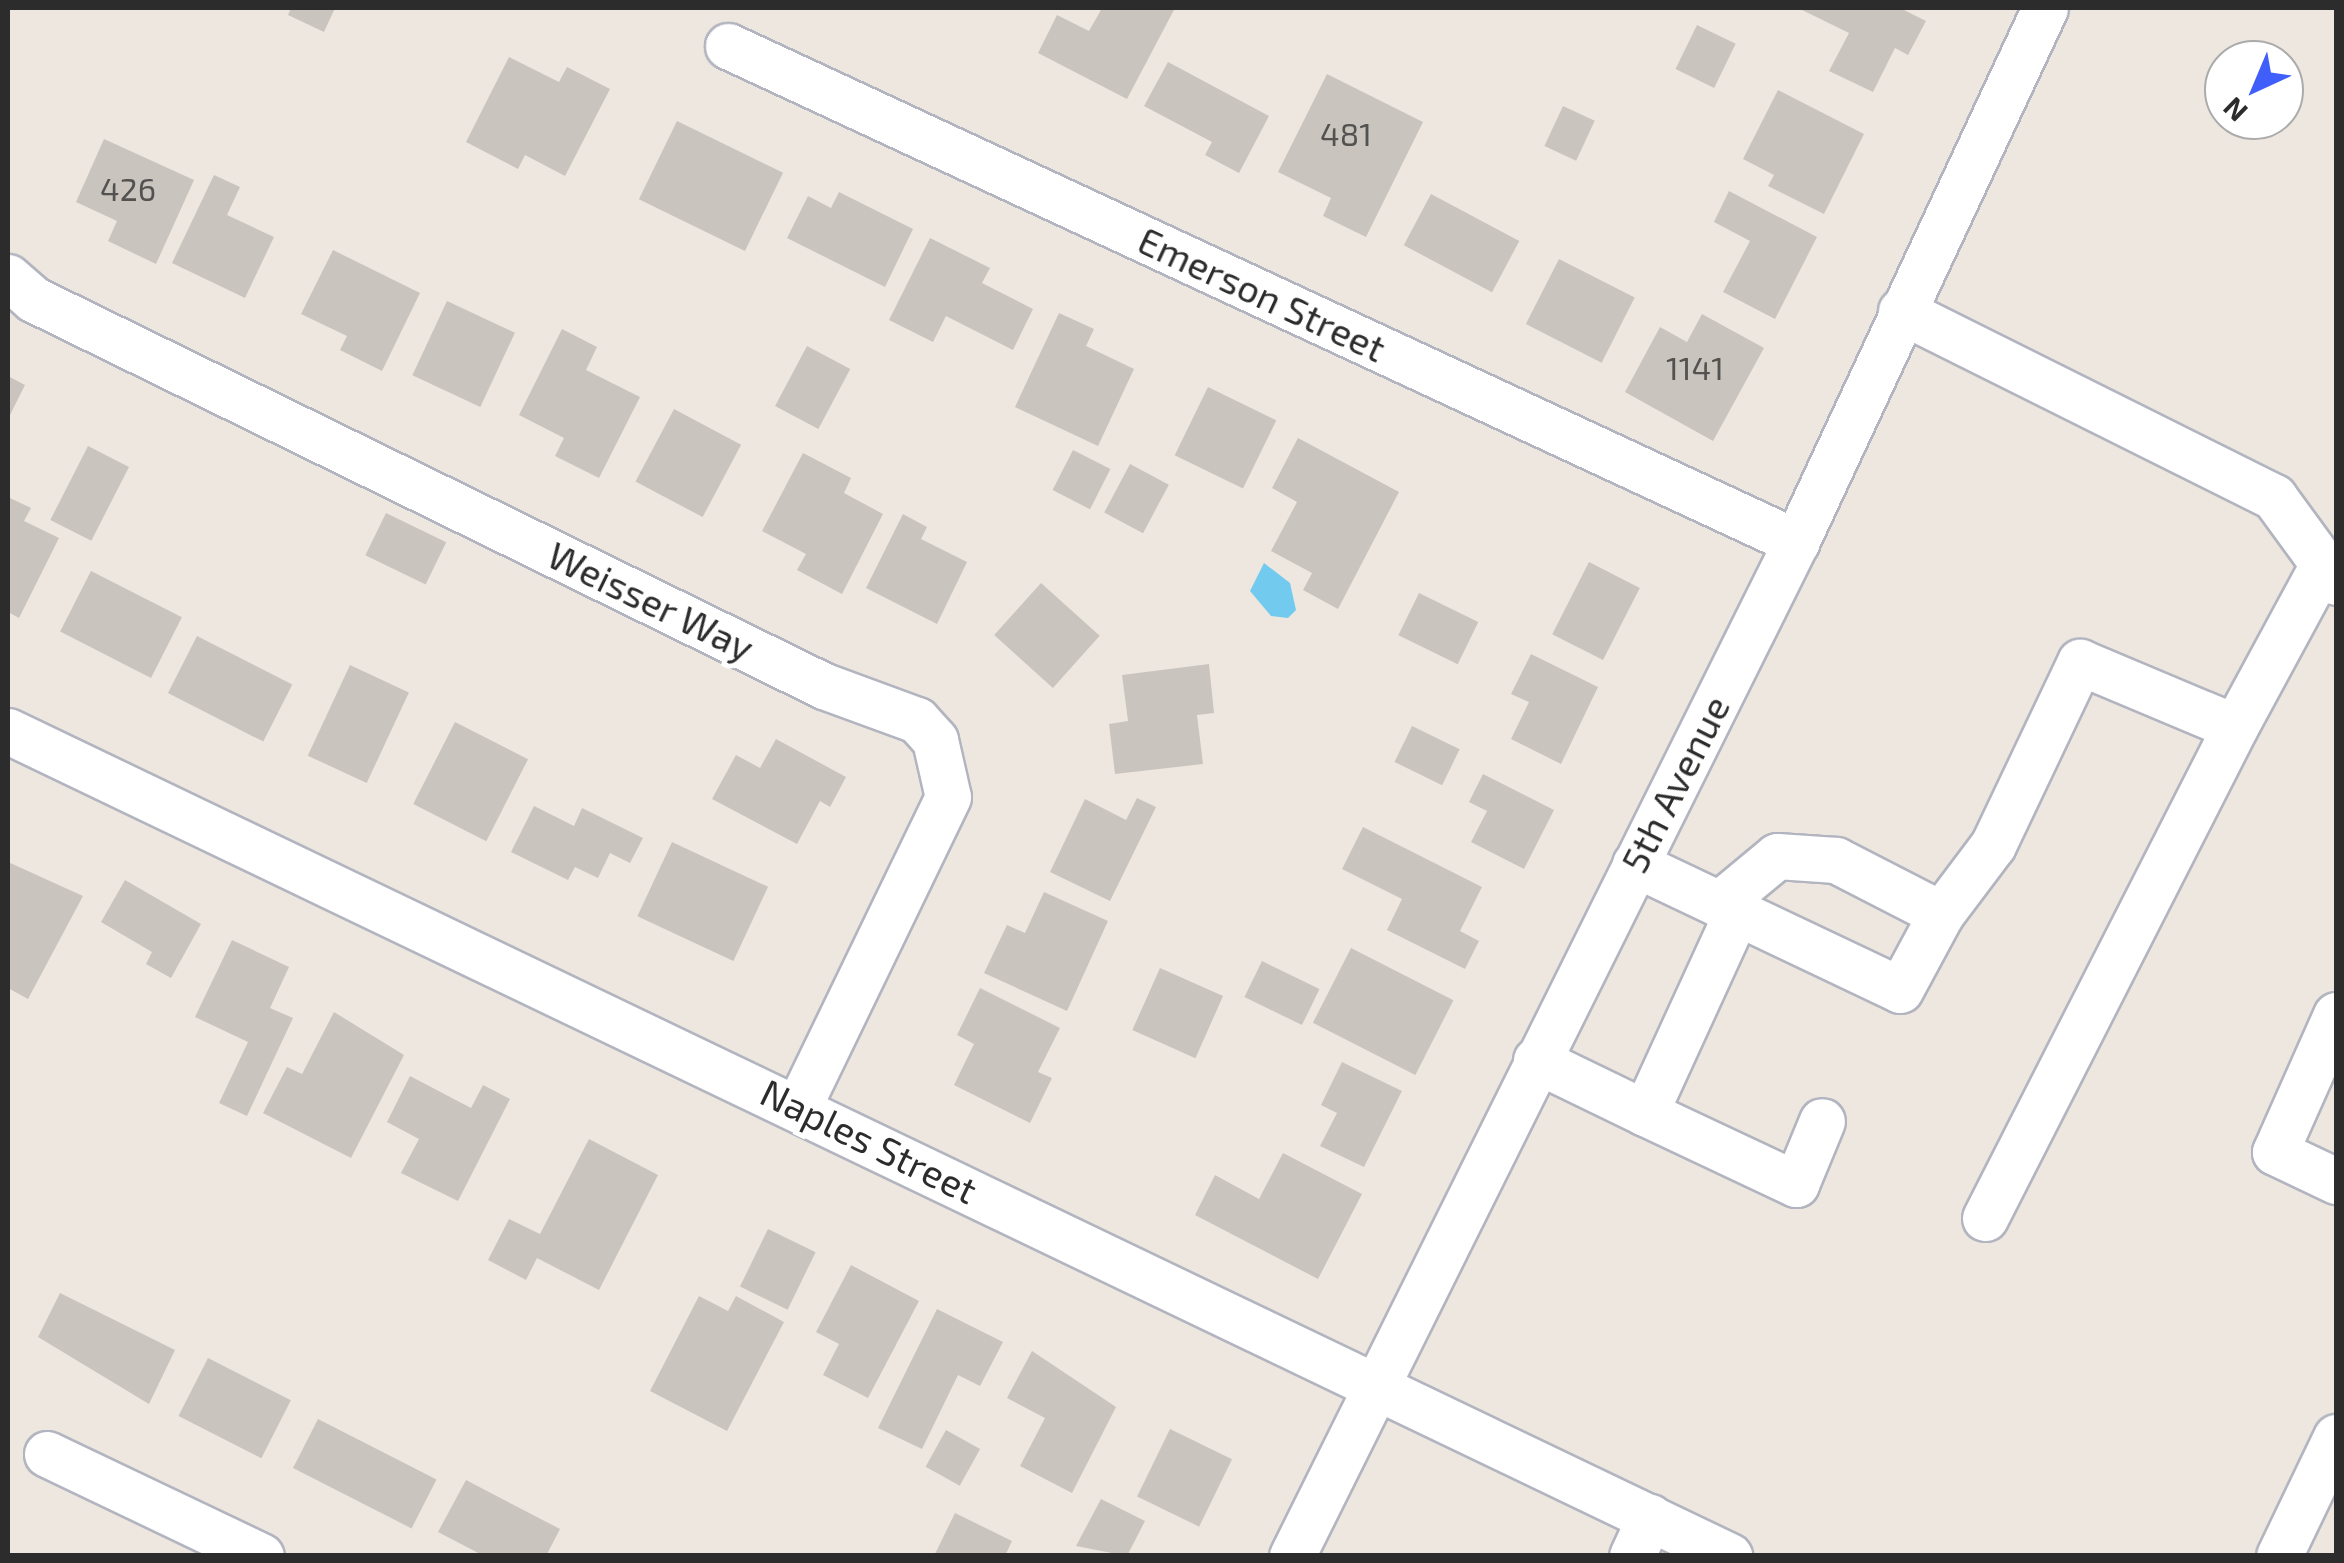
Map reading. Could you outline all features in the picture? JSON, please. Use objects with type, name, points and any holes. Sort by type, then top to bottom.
[{"type":"street","name":"5th Avenue","points":[[1292,1556],[1374,1384],[1796,542],[2045,8]]},
{"type":"street","name":"Emerson Street","points":[[728,46],[1796,542]]},
{"type":"street","name":"Weisser Way","points":[[8,278],[49,307],[824,686],[917,720],[935,740],[948,797],[798,1106]]},
{"type":"street","points":[[1901,311],[2274,497],[2330,573],[2235,726],[1985,1218]]},
{"type":"street","points":[[1635,864],[1900,990],[1941,914],[1993,845],[2080,662],[2235,726]]},
{"type":"street","name":"Naples Street","points":[[8,731],[1374,1384],[1641,1536],[1729,1556]]},
{"type":"street","points":[[1645,1113],[1728,908],[1777,856],[1836,860],[1941,914]]},
{"type":"street","points":[[2336,1015],[2275,1152],[2336,1182]]},
{"type":"street","points":[[1536,1060],[1796,1184],[1822,1121]]},
{"type":"street","points":[[2279,1556],[2336,1438]]},
{"type":"street","points":[[47,1454],[261,1556]]},
{"type":"water","points":[[1264,563],[1290,583],[1296,610],[1288,618],[1271,616],[1250,591]]},
{"type":"building","points":[[291,8],[335,8],[324,32],[288,15]]},
{"type":"building","points":[[1102,8],[1175,8],[1127,99],[1038,53],[1057,15],[1089,31]]},
{"type":"building","points":[[1798,8],[1900,8],[1926,21],[1908,55],[1895,48],[1873,92],[1829,71],[1849,33]]},
{"type":"building","points":[[1697,25],[1736,44],[1714,88],[1676,69]]},
{"type":"building","points":[[509,57],[559,82],[567,67],[610,89],[565,176],[525,155],[518,169],[466,142]]},
{"type":"building","points":[[1168,62],[1269,116],[1239,173],[1205,155],[1212,142],[1144,106]]},
{"type":"building","points":[[1327,74],[1423,122],[1366,237],[1323,216],[1331,198],[1278,172]]},
{"type":"building","points":[[1778,90],[1864,134],[1824,214],[1768,186],[1774,175],[1743,159]]},
{"type":"building","points":[[1563,106],[1595,121],[1576,161],[1544,146]]},
{"type":"building","points":[[677,121],[783,173],[745,251],[639,199]]},
{"type":"building","points":[[104,139],[194,180],[156,264],[108,241],[117,221],[76,202]]},
{"type":"building","points":[[214,175],[240,187],[227,215],[274,237],[245,298],[172,263]]},
{"type":"building","points":[[1729,191],[1817,237],[1775,319],[1723,292],[1750,241],[1714,222]]},
{"type":"building","points":[[839,192],[913,229],[885,287],[787,238],[808,196],[831,208]]},
{"type":"building","points":[[1431,194],[1519,241],[1492,292],[1404,245]]},
{"type":"building","points":[[930,238],[990,268],[982,283],[1033,309],[1013,350],[946,316],[933,342],[889,320]]},
{"type":"building","points":[[333,250],[420,293],[382,371],[340,350],[347,336],[301,314]]},
{"type":"building","points":[[1559,259],[1635,298],[1602,363],[1526,324]]},
{"type":"building","points":[[447,301],[515,333],[480,407],[412,375]]},
{"type":"building","points":[[1059,313],[1094,329],[1086,346],[1134,369],[1098,446],[1015,407]]},
{"type":"building","points":[[1702,314],[1764,348],[1713,441],[1625,392],[1660,327],[1687,342]]},
{"type":"building","points":[[562,329],[597,347],[586,370],[640,397],[599,478],[555,456],[564,438],[519,415]]},
{"type":"building","points":[[807,346],[850,369],[818,429],[775,406]]},
{"type":"building","points":[[8,376],[25,385],[8,419]]},
{"type":"building","points":[[1208,387],[1276,420],[1243,489],[1175,455]]},
{"type":"building","points":[[674,409],[741,445],[703,517],[636,481]]},
{"type":"building","points":[[1298,438],[1399,492],[1338,609],[1303,590],[1312,573],[1271,551],[1297,502],[1272,488]]},
{"type":"building","points":[[88,446],[129,467],[91,541],[50,520]]},
{"type":"building","points":[[1073,450],[1110,469],[1090,509],[1053,490]]},
{"type":"building","points":[[803,453],[851,478],[844,493],[883,514],[842,594],[797,570],[806,554],[762,531]]},
{"type":"building","points":[[1130,464],[1169,485],[1143,533],[1104,513]]},
{"type":"building","points":[[8,497],[31,508],[24,521],[59,538],[19,618],[8,612]]},
{"type":"building","points":[[386,513],[446,542],[426,585],[365,555]]},
{"type":"building","points":[[903,514],[927,527],[921,539],[967,562],[937,624],[866,588]]},
{"type":"building","points":[[1589,562],[1640,588],[1603,660],[1552,634]]},
{"type":"building","points":[[91,571],[182,617],[151,678],[60,632]]},
{"type":"building","points":[[1041,583],[1100,636],[1053,688],[994,635]]},
{"type":"building","points":[[1419,593],[1478,622],[1458,664],[1398,635]]},
{"type":"building","points":[[197,636],[292,685],[263,742],[168,693]]},
{"type":"building","points":[[1531,654],[1598,687],[1561,764],[1511,739],[1529,702],[1511,694]]},
{"type":"building","points":[[1209,664],[1214,713],[1197,715],[1203,764],[1115,774],[1109,724],[1128,721],[1122,675]]},
{"type":"building","points":[[350,665],[409,692],[367,783],[308,756]]},
{"type":"building","points":[[455,722],[528,759],[486,841],[413,804]]},
{"type":"building","points":[[1412,726],[1460,749],[1442,785],[1394,762]]},
{"type":"building","points":[[776,739],[846,777],[830,807],[820,801],[797,844],[712,799],[736,755],[760,768]]},
{"type":"building","points":[[1483,774],[1554,810],[1524,869],[1471,842],[1487,811],[1469,802]]},
{"type":"building","points":[[1137,798],[1156,807],[1110,901],[1050,872],[1085,799],[1126,820]]},
{"type":"building","points":[[534,806],[574,826],[582,808],[643,838],[630,863],[610,853],[598,878],[575,867],[568,880],[511,852]]},
{"type":"building","points":[[1363,827],[1482,887],[1460,931],[1479,941],[1465,969],[1387,930],[1402,899],[1342,869]]},
{"type":"building","points":[[672,842],[768,887],[733,961],[637,916]]},
{"type":"building","points":[[8,862],[83,896],[28,999],[8,988]]},
{"type":"building","points":[[125,880],[201,924],[171,978],[146,964],[152,952],[101,922]]},
{"type":"building","points":[[1044,892],[1108,921],[1067,1011],[984,973],[1007,925],[1025,933]]},
{"type":"building","points":[[232,940],[289,967],[270,1008],[293,1018],[247,1116],[219,1103],[248,1042],[195,1017]]},
{"type":"building","points":[[1351,948],[1453,1000],[1415,1075],[1313,1023]]},
{"type":"building","points":[[1262,961],[1320,989],[1302,1025],[1244,997]]},
{"type":"building","points":[[1160,968],[1223,996],[1195,1058],[1132,1030]]},
{"type":"building","points":[[980,988],[1060,1028],[1038,1072],[1052,1078],[1030,1123],[954,1085],[974,1044],[957,1035]]},
{"type":"building","points":[[334,1012],[404,1055],[351,1158],[263,1113],[287,1067],[302,1074]]},
{"type":"building","points":[[1342,1062],[1402,1091],[1364,1167],[1320,1146],[1337,1113],[1321,1105]]},
{"type":"building","points":[[410,1076],[471,1108],[483,1085],[510,1099],[458,1201],[401,1173],[419,1139],[387,1122]]},
{"type":"building","points":[[589,1139],[658,1175],[599,1290],[537,1258],[526,1280],[488,1260],[509,1219],[540,1234]]},
{"type":"building","points":[[1283,1153],[1362,1194],[1318,1279],[1195,1215],[1215,1175],[1259,1199]]},
{"type":"building","points":[[768,1229],[816,1252],[788,1310],[740,1287]]},
{"type":"building","points":[[851,1265],[919,1301],[868,1398],[823,1375],[839,1344],[816,1332]]},
{"type":"building","points":[[60,1293],[175,1350],[149,1404],[38,1337]]},
{"type":"building","points":[[699,1296],[728,1311],[736,1296],[784,1322],[727,1431],[650,1391]]},
{"type":"building","points":[[937,1309],[1003,1342],[980,1386],[958,1375],[922,1449],[878,1428]]},
{"type":"building","points":[[1032,1351],[1116,1407],[1072,1493],[1020,1466],[1045,1418],[1007,1398]]},
{"type":"building","points":[[208,1358],[291,1400],[261,1458],[178,1416]]},
{"type":"building","points":[[318,1419],[437,1479],[412,1528],[293,1468]]},
{"type":"building","points":[[1170,1429],[1232,1459],[1199,1527],[1137,1496]]},
{"type":"building","points":[[946,1430],[980,1449],[960,1486],[926,1467]]},
{"type":"building","points":[[466,1480],[560,1529],[546,1556],[484,1556],[438,1532]]},
{"type":"building","points":[[1101,1499],[1145,1521],[1127,1556],[1076,1546]]},
{"type":"building","points":[[955,1513],[1012,1541],[1005,1556],[934,1556]]}]
